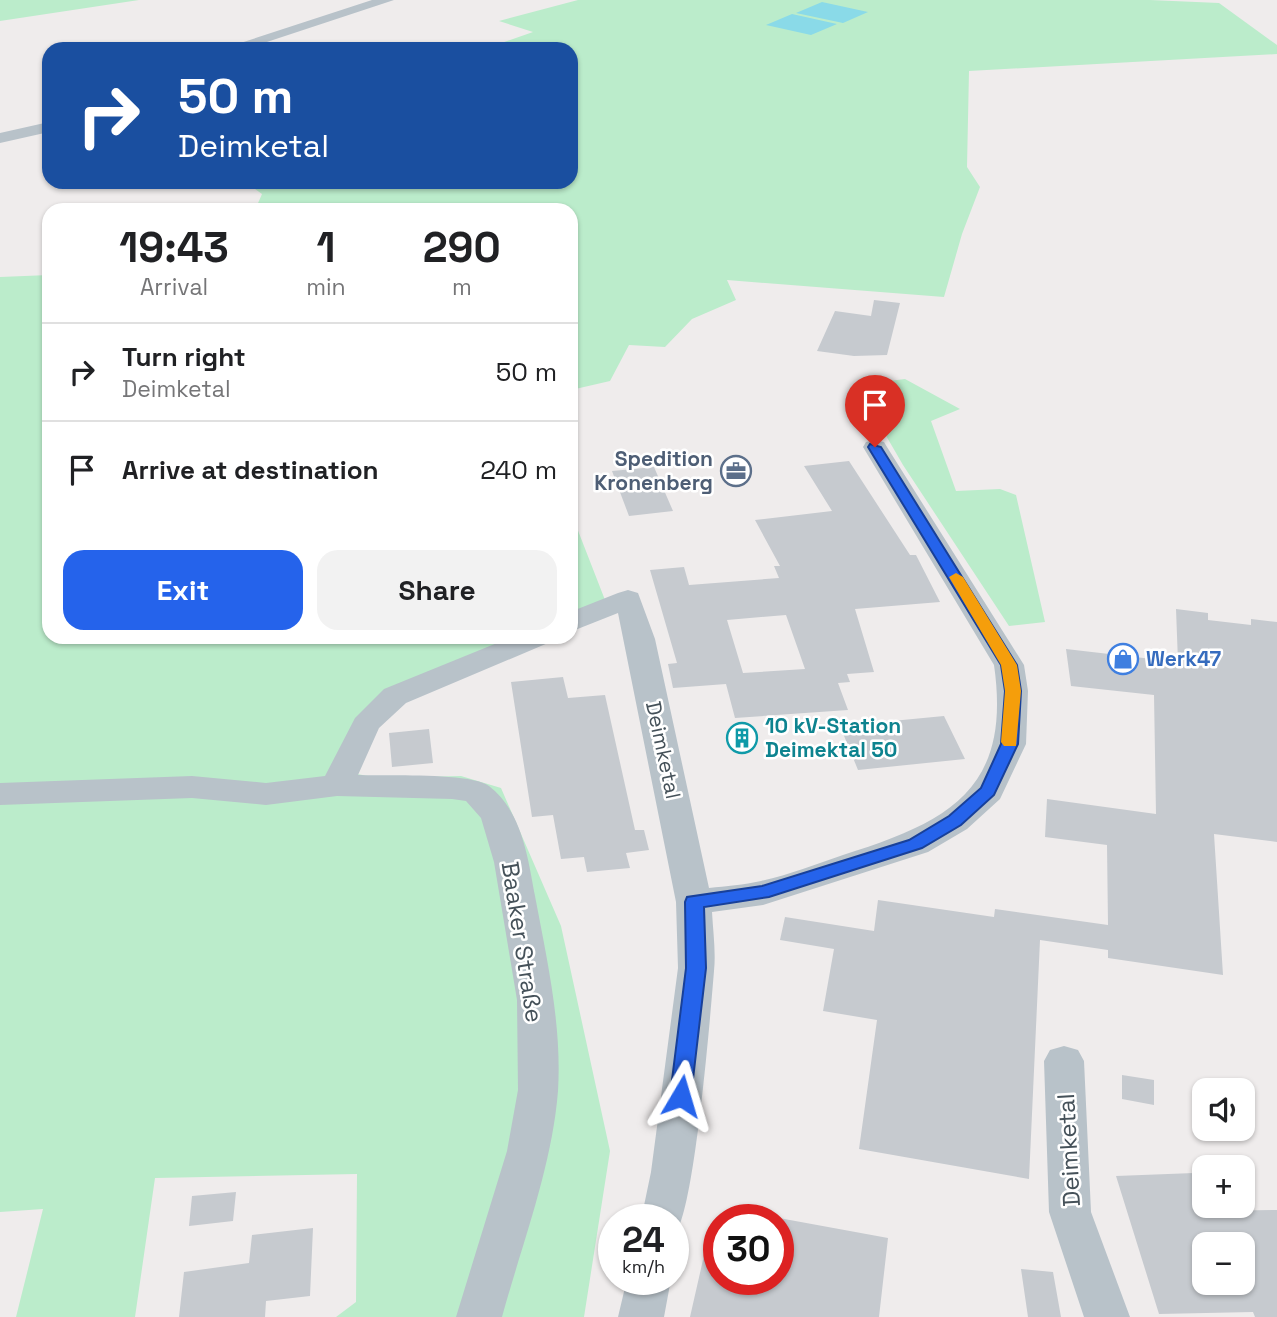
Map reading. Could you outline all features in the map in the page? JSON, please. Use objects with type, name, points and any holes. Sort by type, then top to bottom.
[{"type":"street","points":[[252,42],[387,0]]},
{"type":"street","points":[[0,138],[42,129]]},
{"type":"street","points":[[694,902],[763,893],[916,844],[955,821],[988,791],[1010,744],[1013,691],[1009,665],[875,447]]},
{"type":"street","name":"Deimketal","points":[[578,620],[628,599],[640,639],[694,902],[696,968],[672,1172],[665,1204]]},
{"type":"street","points":[[337,785],[365,721],[374,710],[395,696],[521,644]]},
{"type":"street","name":"Baaker Straße","points":[[0,794],[192,787],[266,794],[337,785],[452,788],[476,792],[497,815],[511,862],[536,1000],[538,1090],[528,1151],[478,1317]]},
{"type":"street","name":"Deimketal","points":[[1064,1061],[1070,1212],[1107,1317]]},
{"type":"street","points":[[641,1317],[646,1295]]},
{"type":"green space","points":[[0,0],[139,0],[0,21]]},
{"type":"green space","points":[[578,0],[1150,0],[1219,3],[1277,45],[1277,54],[969,71],[967,167],[980,187],[962,234],[944,297],[727,280],[736,300],[692,319],[665,347],[629,345],[610,381],[578,388],[578,203],[258,203],[262,194],[255,189],[578,189],[578,42],[504,42],[533,32],[499,21]]},
{"type":"green space","points":[[42,275],[42,644],[499,644],[381,693],[330,769],[379,778],[461,776],[501,788],[561,926],[610,1151],[602,1204],[598,1204],[598,1228],[584,1317],[336,1317],[356,1302],[357,1174],[155,1178],[135,1317],[16,1317],[43,1209],[0,1212],[0,277]]},
{"type":"green space","points":[[905,379],[960,409],[931,421],[956,491],[1000,489],[1016,495],[1045,622],[1009,626],[903,465],[870,408],[894,407],[889,381]]},
{"type":"green space","points":[[578,531],[605,600],[578,611]]},
{"type":"water","points":[[822,2],[868,12],[843,23],[796,13]]},
{"type":"water","points":[[792,14],[837,24],[811,35],[766,25]]},
{"type":"building","points":[[874,300],[900,303],[887,355],[854,356],[817,351],[835,311],[871,316]]},
{"type":"building","points":[[849,461],[910,555],[916,555],[940,602],[855,609],[874,672],[847,674],[850,682],[838,683],[848,710],[735,718],[726,684],[673,688],[668,664],[677,663],[650,570],[684,567],[689,585],[779,578],[774,566],[780,566],[755,520],[832,511],[804,466]],"holes":[[[786,615],[805,669],[743,673],[727,620]]]},
{"type":"building","points":[[654,467],[673,511],[629,516],[612,471]]},
{"type":"building","points":[[1176,609],[1208,613],[1208,620],[1251,625],[1251,619],[1277,622],[1277,842],[1214,834],[1223,975],[1108,958],[1108,950],[1040,940],[1029,1179],[859,1149],[877,1020],[823,1011],[834,949],[780,940],[785,917],[874,931],[878,900],[994,917],[995,909],[1108,925],[1107,845],[1045,837],[1047,799],[1156,814],[1154,695],[1071,686],[1066,649],[1178,662]]},
{"type":"building","points":[[563,677],[568,698],[605,695],[635,830],[644,830],[649,850],[626,853],[630,868],[587,872],[584,857],[561,859],[553,815],[532,817],[511,682]]},
{"type":"building","points":[[944,716],[965,759],[858,770],[840,726]]},
{"type":"building","points":[[429,729],[433,763],[392,767],[389,733]]},
{"type":"building","points":[[1122,1075],[1154,1080],[1154,1105],[1122,1099]]},
{"type":"building","points":[[1192,1173],[1192,1218],[1255,1218],[1255,1210],[1277,1210],[1277,1317],[1255,1317],[1253,1312],[1159,1314],[1116,1176]]},
{"type":"building","points":[[236,1192],[233,1221],[189,1226],[192,1196]]},
{"type":"building","points":[[794,1221],[888,1238],[879,1317],[690,1317],[703,1260],[703,1295],[794,1295]]},
{"type":"building","points":[[313,1228],[310,1296],[266,1301],[265,1317],[179,1317],[184,1272],[249,1263],[252,1235]]},
{"type":"building","points":[[1021,1269],[1053,1272],[1061,1317],[1028,1317]]},
{"type":"slow traffic","points":[[956,577],[1009,665],[1013,691],[1010,742]]},
{"type":"place","name":"Spedition Kronenberg","points":[[736,471]]},
{"type":"place","name":"Werk47","points":[[1123,659]]},
{"type":"place","name":"10 kV-Station Deimektal 50","points":[[742,738]]},
{"type":"route","points":[[681,1096],[696,968],[694,902],[763,893],[916,844],[955,821],[988,791],[1010,744],[1013,691],[1009,665],[875,447]]}]
